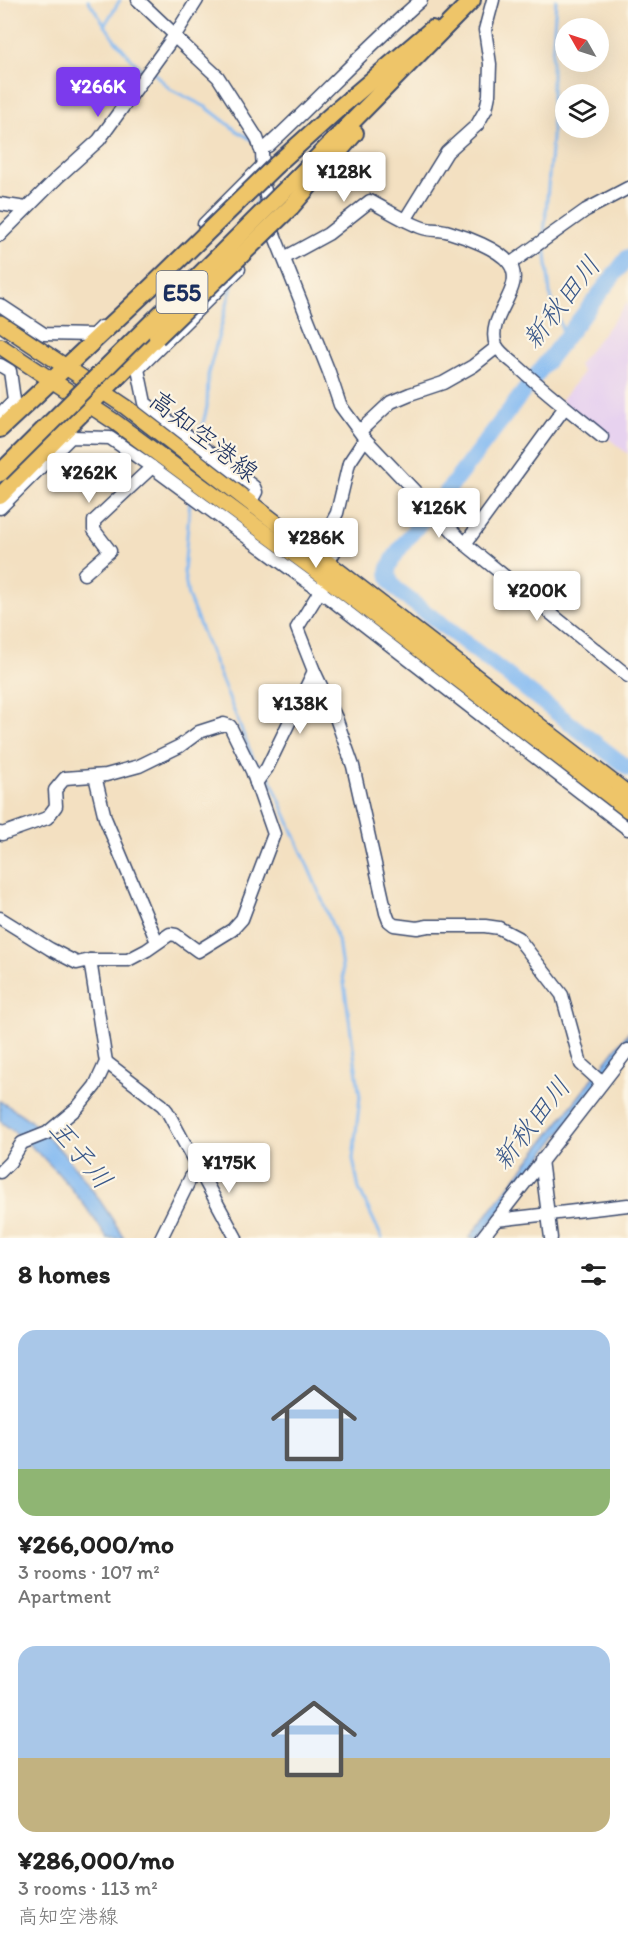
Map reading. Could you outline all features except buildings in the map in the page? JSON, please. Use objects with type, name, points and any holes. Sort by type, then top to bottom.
[{"type":"highway","points":[[0,496],[157,337],[285,201],[341,150],[412,62],[472,0]]},
{"type":"highway","points":[[0,429],[149,289],[270,165],[425,34],[472,0]]},
{"type":"highway","name":"E55","points":[[0,473],[84,389],[285,201]]},
{"type":"main road","name":"高知空港線","points":[[0,323],[104,391],[250,503],[325,577],[628,810]]},
{"type":"main road","name":"高知空港線","points":[[0,346],[90,405],[628,794]]},
{"type":"street","points":[[138,0],[218,77],[257,138],[270,165],[264,186],[274,234],[340,405],[362,435],[465,544],[628,676]]},
{"type":"street","points":[[0,235],[99,140],[197,0]]},
{"type":"street","points":[[260,148],[268,146],[393,24],[421,0]]},
{"type":"street","points":[[405,220],[447,152],[477,125],[486,109],[490,64],[485,30],[493,0]]},
{"type":"street","points":[[0,305],[44,334],[93,335],[270,165]]},
{"type":"street","points":[[510,264],[586,210],[628,188]]},
{"type":"street","points":[[284,258],[328,234],[370,201],[425,229],[437,232],[447,231],[496,251],[510,264],[513,272],[513,285],[496,320],[497,347],[602,437]]},
{"type":"street","points":[[0,204],[27,208]]},
{"type":"street","points":[[250,503],[256,492],[254,487],[145,403],[138,369],[274,234]]},
{"type":"street","points":[[497,347],[473,366],[443,383],[391,402],[376,414],[362,435],[349,463],[337,513],[330,524],[337,547],[325,577],[297,628],[336,718],[353,766],[389,921],[394,925],[417,928],[458,925],[499,928],[518,938],[562,995],[580,1064],[598,1080]]},
{"type":"street","points":[[0,365],[10,371],[14,400],[0,414]]},
{"type":"street","points":[[465,544],[565,407]]},
{"type":"street","points":[[0,508],[71,437],[110,438],[325,577],[628,829]]},
{"type":"street","points":[[84,574],[110,551],[94,530],[94,521],[152,467]]},
{"type":"street","points":[[256,783],[267,768],[314,671]]},
{"type":"street","points":[[0,833],[47,818],[57,806],[56,790],[65,778],[95,776],[139,766],[180,746],[199,732],[224,724],[230,726],[256,783],[274,834],[242,919],[236,927],[198,951],[170,934],[128,960],[90,960],[77,963],[0,918]]},
{"type":"street","points":[[95,776],[105,818],[157,942]]},
{"type":"street","points":[[0,1172],[10,1162],[22,1143],[47,1132],[77,1108],[94,1086],[106,1062],[90,960]]},
{"type":"street","points":[[482,1238],[598,1080],[628,1050]]},
{"type":"street","points":[[106,1062],[162,1105],[236,1238]]},
{"type":"street","points":[[541,1160],[551,1238]]},
{"type":"street","points":[[161,1238],[197,1165]]},
{"type":"street","points":[[496,1220],[628,1205]]},
{"type":"shaded area","points":[[628,302],[628,454],[561,401],[583,372],[578,365]]},
{"type":"water","points":[[628,1033],[628,1045],[479,1238],[469,1238]]},
{"type":"water","points":[[0,1101],[28,1119],[69,1159],[104,1206],[124,1238],[107,1238],[59,1174],[31,1146],[0,1121]]},
{"type":"waterway","points":[[88,0],[115,40],[143,72]]},
{"type":"waterway","points":[[104,26],[120,0]]},
{"type":"waterway","points":[[544,235],[552,138],[552,56],[556,0]]},
{"type":"waterway","points":[[152,71],[170,89],[206,107],[254,141]]},
{"type":"waterway","points":[[248,218],[258,199],[259,192]]},
{"type":"waterway","points":[[545,244],[550,294],[565,338]]},
{"type":"waterway","name":"新秋田川","points":[[534,378],[628,257]]},
{"type":"waterway","points":[[199,440],[207,407],[208,375],[233,282]]},
{"type":"waterway","name":"新秋田川","points":[[531,382],[435,507],[400,548],[390,566],[389,577],[393,585],[404,595],[628,768]]},
{"type":"waterway","points":[[190,500],[184,572],[188,596],[254,761],[262,767]]},
{"type":"waterway","points":[[268,773],[338,940],[360,1097],[353,1159],[359,1189],[382,1238]]},
{"type":"water label","name":"王子川","points":[[81,1154]]}]
